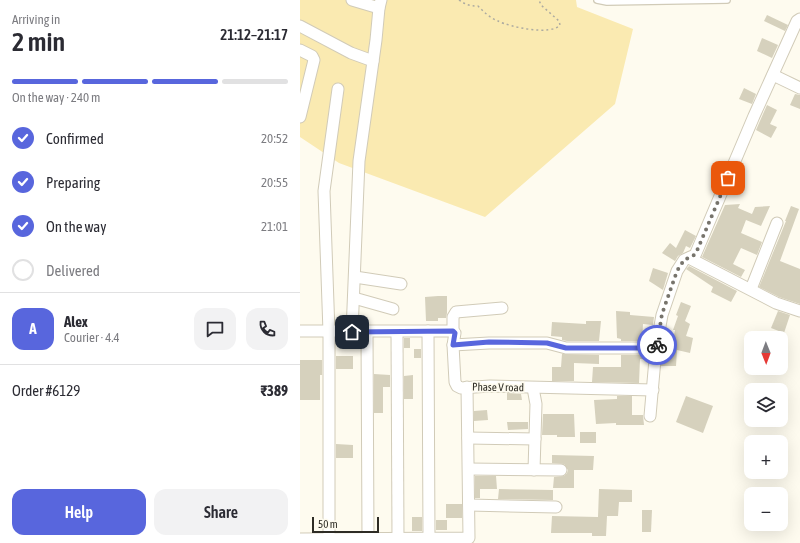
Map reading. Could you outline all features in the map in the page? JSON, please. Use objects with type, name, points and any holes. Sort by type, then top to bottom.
[{"type":"street","points":[[352,0],[380,4],[359,161],[352,332]]},
{"type":"street","points":[[650,416],[656,348],[662,314],[677,271],[682,263],[696,253],[797,21],[800,19]]},
{"type":"street","points":[[300,26],[351,53],[373,61]]},
{"type":"street","points":[[300,50],[312,56],[314,60],[300,117]]},
{"type":"street","points":[[773,75],[800,88]]},
{"type":"street","points":[[328,540],[329,332],[325,260],[324,191],[338,89]]},
{"type":"street","points":[[751,289],[777,223]]},
{"type":"street","points":[[689,258],[776,303],[800,311]]},
{"type":"street","points":[[354,277],[402,284]]},
{"type":"street","points":[[354,298],[393,309]]},
{"type":"street","name":"Phase V road","points":[[502,308],[456,312],[453,317],[453,331],[455,333],[453,345],[455,382],[459,387],[653,390]]},
{"type":"street","points":[[428,331],[429,538]]},
{"type":"street","points":[[300,332],[453,331]]},
{"type":"street","points":[[366,332],[368,539]]},
{"type":"street","points":[[397,332],[398,538]]},
{"type":"street","points":[[453,345],[489,342],[547,343],[566,348],[656,348]]},
{"type":"street","points":[[300,539],[470,538],[467,387]]},
{"type":"street","points":[[533,388],[536,404],[534,470]]},
{"type":"street","points":[[468,438],[535,439]]},
{"type":"street","points":[[469,469],[561,470]]},
{"type":"street","points":[[469,505],[556,507]]},
{"type":"lane","points":[[597,0],[607,2],[727,0]]},
{"type":"path","points":[[460,0],[469,6],[478,6],[485,14],[510,25],[522,28],[553,30],[560,25],[559,21],[541,5],[539,0]]},
{"type":"shaded area","points":[[300,0],[576,0],[577,7],[633,29],[615,104],[485,217],[339,163],[300,137]]},
{"type":"building","points":[[767,15],[788,25],[785,31],[764,21]]},
{"type":"building","points":[[762,38],[778,45],[772,58],[757,51]]},
{"type":"building","points":[[744,88],[756,94],[752,104],[739,99]]},
{"type":"building","points":[[795,94],[800,95],[800,109],[790,105]]},
{"type":"building","points":[[767,105],[777,110],[770,124],[777,127],[771,138],[756,130]]},
{"type":"building","points":[[740,204],[738,208],[752,214],[755,207],[770,206],[761,226],[746,220],[741,233],[762,242],[757,255],[741,248],[733,264],[745,270],[741,277],[702,257],[725,205]]},
{"type":"building","points":[[791,206],[799,209],[780,261],[800,269],[800,304],[779,297],[759,287]]},
{"type":"building","points":[[685,230],[696,236],[690,248],[686,246],[683,253],[678,256],[675,261],[662,253],[670,243],[676,248]]},
{"type":"building","points":[[689,266],[737,291],[731,302],[711,292],[713,287],[686,269]]},
{"type":"building","points":[[653,268],[668,273],[663,290],[649,281]]},
{"type":"building","points":[[447,296],[446,318],[438,318],[438,321],[426,321],[425,297]]},
{"type":"building","points":[[681,302],[691,306],[685,321],[690,324],[686,336],[693,338],[690,353],[677,350],[676,366],[661,366],[662,357],[670,357],[675,330],[673,330],[678,316],[676,315]]},
{"type":"building","points":[[616,311],[630,312],[630,315],[654,317],[653,325],[643,324],[642,341],[621,341],[621,339],[617,338]]},
{"type":"building","points":[[778,311],[790,315],[785,331],[779,331],[771,328]]},
{"type":"building","points":[[586,321],[601,321],[599,341],[567,341],[562,340],[562,337],[551,336],[552,322],[586,324]]},
{"type":"building","points":[[404,338],[410,338],[410,348],[404,348]]},
{"type":"building","points":[[414,349],[421,349],[421,358],[414,358]]},
{"type":"building","points":[[562,354],[599,355],[599,364],[574,363],[574,381],[552,381],[552,367],[561,367]]},
{"type":"building","points":[[621,355],[648,355],[648,359],[640,359],[639,383],[592,382],[593,367],[621,367]]},
{"type":"building","points":[[336,356],[353,356],[353,369],[336,369]]},
{"type":"building","points":[[300,360],[322,360],[322,375],[320,375],[320,400],[300,400]]},
{"type":"building","points":[[374,374],[390,375],[390,387],[383,387],[383,413],[374,413]]},
{"type":"building","points":[[413,375],[413,399],[404,399],[404,376]]},
{"type":"building","points":[[507,393],[521,394],[522,400],[507,400]]},
{"type":"building","points":[[617,396],[632,396],[632,415],[643,415],[644,425],[616,425],[616,423],[596,424],[594,400],[617,399]]},
{"type":"building","points":[[686,396],[713,406],[703,433],[676,422]]},
{"type":"building","points":[[487,410],[488,420],[474,421],[474,411]]},
{"type":"building","points":[[543,414],[574,414],[575,437],[542,435]]},
{"type":"building","points":[[507,422],[528,422],[528,429],[508,430]]},
{"type":"building","points":[[580,432],[596,432],[596,443],[580,443]]},
{"type":"building","points":[[336,444],[353,445],[353,458],[336,458]]},
{"type":"building","points":[[552,455],[594,456],[593,470],[574,470],[574,488],[553,488],[554,477],[564,476],[568,470],[564,464],[552,463]]},
{"type":"building","points":[[475,476],[496,476],[497,489],[480,489],[480,498],[475,498]]},
{"type":"building","points":[[499,489],[553,490],[553,500],[498,499]]},
{"type":"building","points":[[599,489],[632,490],[632,502],[619,502],[618,516],[607,516],[606,536],[592,536],[592,533],[551,533],[552,516],[598,517]]},
{"type":"building","points":[[446,504],[462,504],[462,518],[446,518]]},
{"type":"building","points":[[642,510],[652,510],[651,532],[642,532]]},
{"type":"building","points":[[412,517],[422,517],[422,531],[412,531]]},
{"type":"building","points":[[436,520],[447,520],[447,530],[436,530]]},
{"type":"way so far","points":[[657,345],[662,314],[677,271],[684,260],[696,253],[728,178]]},
{"type":"route","points":[[352,332],[453,331],[455,333],[453,345],[489,342],[550,343],[566,348],[656,348],[657,345]]}]
